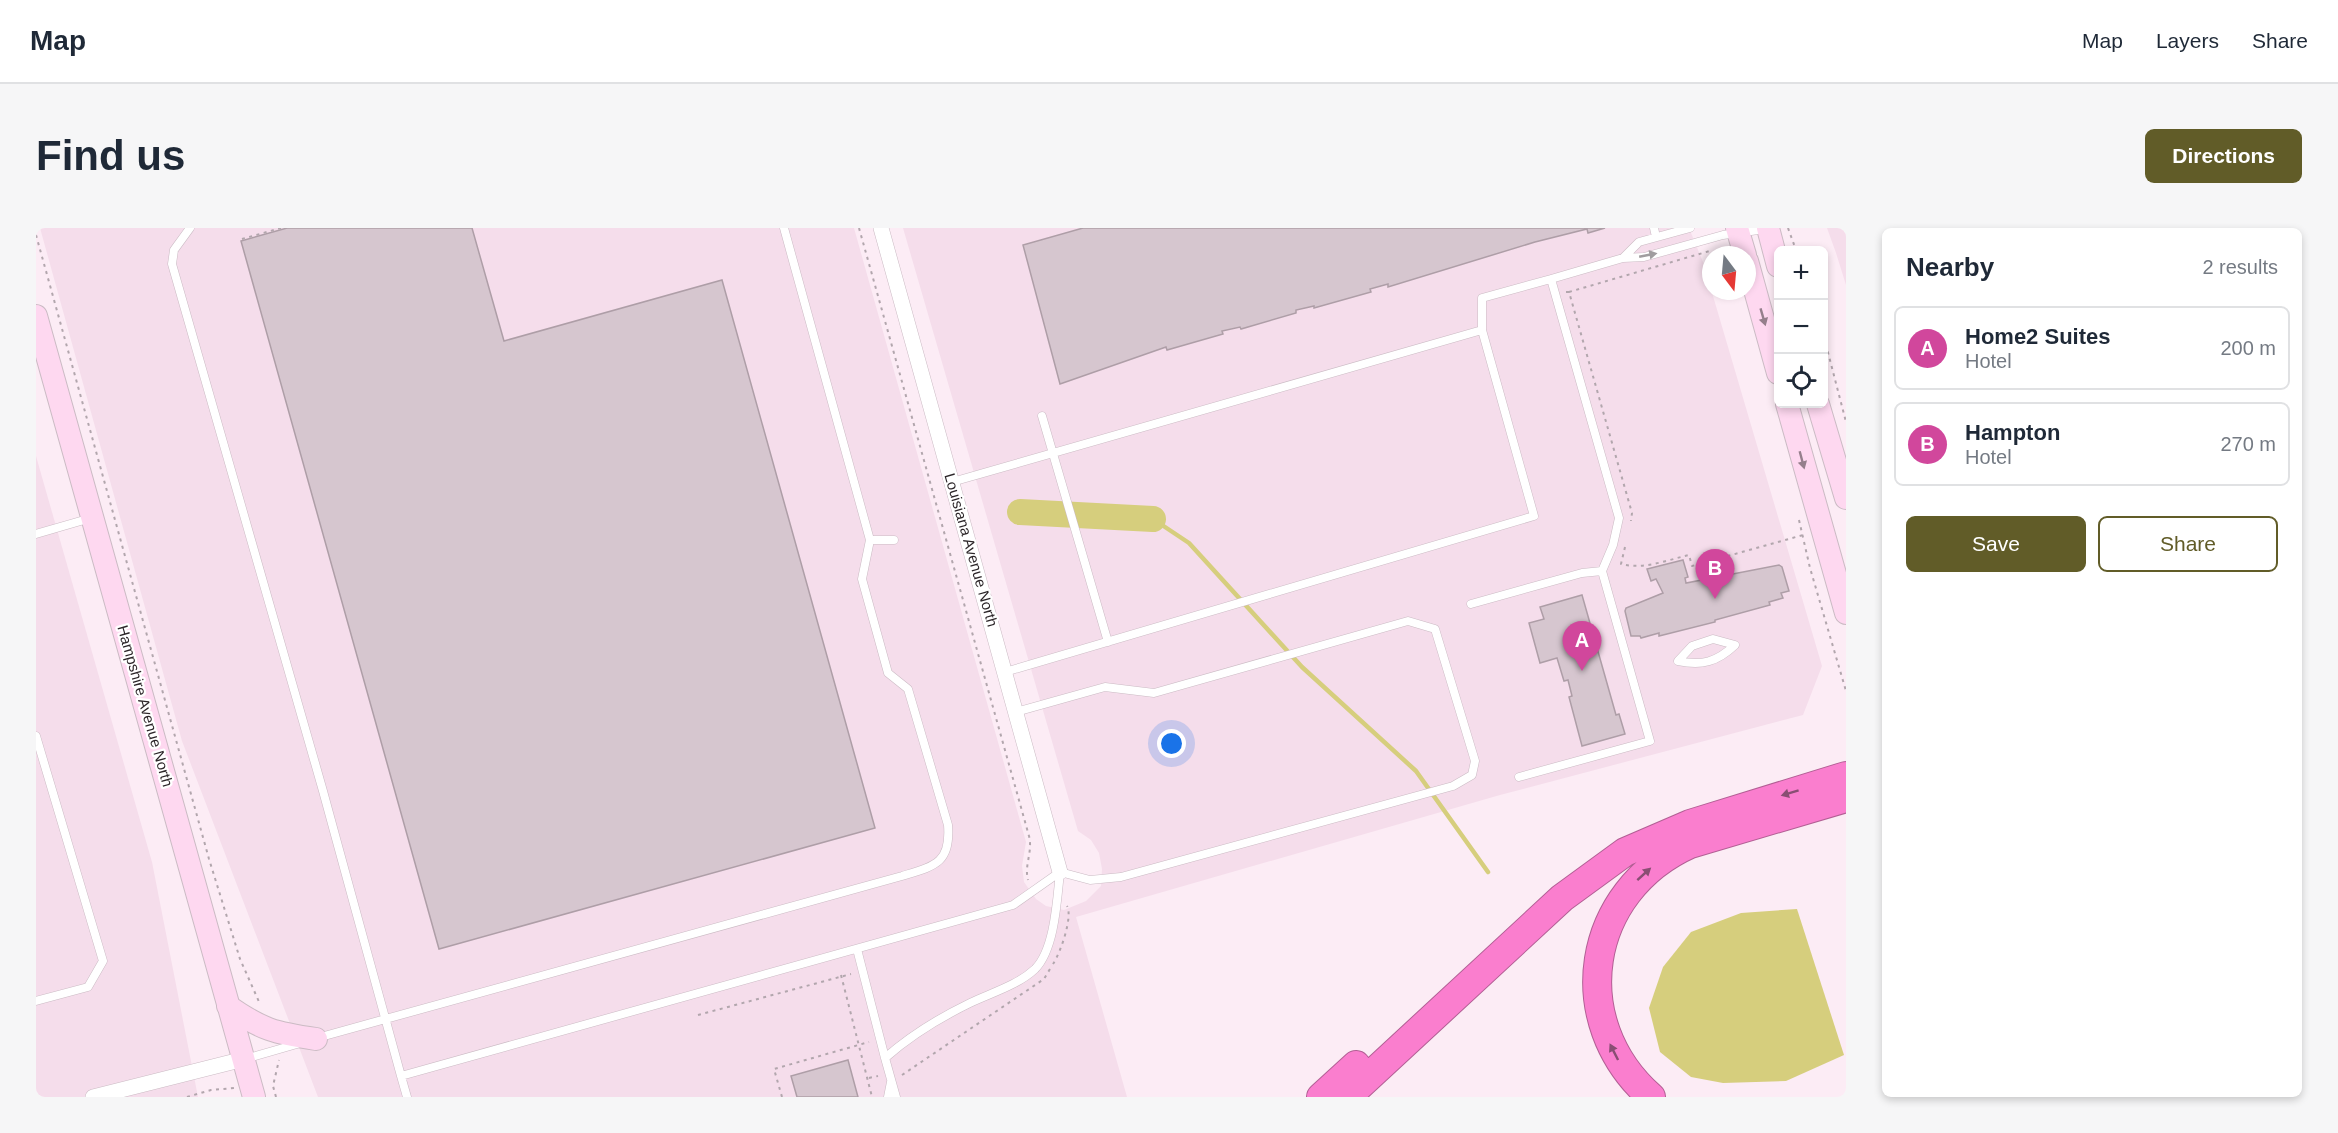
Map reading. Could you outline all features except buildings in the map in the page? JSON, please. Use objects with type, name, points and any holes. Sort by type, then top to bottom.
[{"type":"highway","points":[[1347,1097],[1587,878],[1643,843],[1731,811],[1846,776]]},
{"type":"highway","points":[[1651,1097],[1618,1060],[1605,1032],[1600,1012],[1597,978],[1600,950],[1603,935],[1620,903],[1642,875],[1672,853],[1690,844],[1846,798]]},
{"type":"highway","points":[[1321,1097],[1561,874],[1582,858],[1617,836],[1669,812],[1679,810],[1731,811]]},
{"type":"street","name":"Louisiana Avenue North","points":[[880,228],[1060,872]]},
{"type":"street","points":[[1767,228],[1774,250]]},
{"type":"street","points":[[1756,292],[1774,356]]},
{"type":"street","name":"Hampshire Avenue North","points":[[36,316],[254,1097]]},
{"type":"street","points":[[1788,408],[1846,613]]},
{"type":"street","points":[[1819,408],[1846,498]]},
{"type":"street","points":[[228,1006],[257,1027],[316,1039]]},
{"type":"street","points":[[93,1097],[244,1059]]},
{"type":"lane","points":[[190,228],[174,250],[172,264],[323,791],[407,1097]]},
{"type":"lane","points":[[244,1059],[902,876],[937,863],[946,855],[949,843],[948,825],[908,689],[888,674],[862,579],[870,540],[784,228]]},
{"type":"lane","points":[[1654,228],[1656,237]]},
{"type":"lane","points":[[1623,258],[1639,242],[1690,228]]},
{"type":"lane","points":[[1005,672],[1534,516],[1482,330],[1482,298],[1623,258],[1644,257],[1723,235],[1741,239],[1767,228]]},
{"type":"lane","points":[[1519,777],[1650,741],[1602,571],[1613,545],[1619,518],[1551,279]]},
{"type":"lane","points":[[952,482],[1482,330]]},
{"type":"lane","points":[[1042,416],[1108,642]]},
{"type":"lane","points":[[36,534],[92,518]]},
{"type":"lane","points":[[870,540],[894,540]]},
{"type":"lane","points":[[1471,604],[1582,573],[1602,571]]},
{"type":"lane","points":[[1016,712],[1105,687],[1154,693],[1408,621],[1436,629],[1475,761],[1472,775],[1453,786],[1121,877],[1090,880],[1060,872]]},
{"type":"lane","points":[[1713,639],[1736,645],[1722,658],[1696,665],[1678,660],[1692,645],[1713,639]]},
{"type":"lane","points":[[36,736],[103,961],[88,987],[36,1001]]},
{"type":"lane","points":[[401,1076],[1013,905],[1060,872]]},
{"type":"lane","points":[[885,1058],[932,1023],[1015,982],[1036,968],[1046,950],[1056,905],[1060,872]]},
{"type":"lane","points":[[857,949],[896,1097]]},
{"type":"lane","points":[[888,1097],[891,1078]]},
{"type":"path","points":[[242,239],[281,228]]},
{"type":"path","points":[[858,228],[1029,836],[1031,852],[1027,877],[1033,891]]},
{"type":"path","points":[[1788,228],[1795,246]]},
{"type":"path","points":[[36,235],[209,859],[240,959],[265,1011]]},
{"type":"path","points":[[1556,296],[1702,253]]},
{"type":"path","points":[[1569,292],[1632,513],[1630,523]]},
{"type":"path","points":[[1828,353],[1846,423]]},
{"type":"path","points":[[1626,540],[1622,564],[1642,567],[1689,555],[1692,566],[1803,535]]},
{"type":"path","points":[[869,1078],[891,1078],[901,1075],[1044,979],[1062,945],[1068,918],[1069,905],[1056,905]]},
{"type":"path","points":[[698,1015],[851,972],[854,985],[866,985]]},
{"type":"path","points":[[841,975],[872,1097]]},
{"type":"path","points":[[782,1097],[774,1069],[880,1038]]},
{"type":"path","points":[[276,1097],[274,1077],[279,1066]]},
{"type":"path","points":[[187,1097],[211,1090],[228,1089]]},
{"type":"shaded area","points":[[40,228],[854,228],[1026,842],[1022,866],[1024,882],[1036,899],[1046,906],[1064,910],[1086,901],[1101,886],[1102,869],[1099,853],[1091,840],[1078,831],[903,228],[1689,228],[1702,260],[1702,300],[1714,300],[1822,666],[1803,715],[1500,795],[1076,917],[1127,1097],[318,1097],[182,741]]},
{"type":"shaded area","points":[[1827,228],[1846,228],[1846,285],[1836,253]]},
{"type":"shaded area","points":[[36,456],[152,862],[198,1097],[36,1097]]},
{"type":"shaded area","points":[[1797,909],[1844,1055],[1786,1081],[1723,1083],[1691,1077],[1660,1052],[1649,1008],[1663,967],[1691,932],[1741,913]]},
{"type":"waterway","points":[[1020,512],[1153,519]]},
{"type":"waterway","points":[[1153,519],[1189,543],[1302,667],[1416,771],[1488,872]]},
{"type":"place","name":"Hampton","points":[[1715,599]]},
{"type":"place","name":"Home2 Suites","points":[[1582,671]]}]
